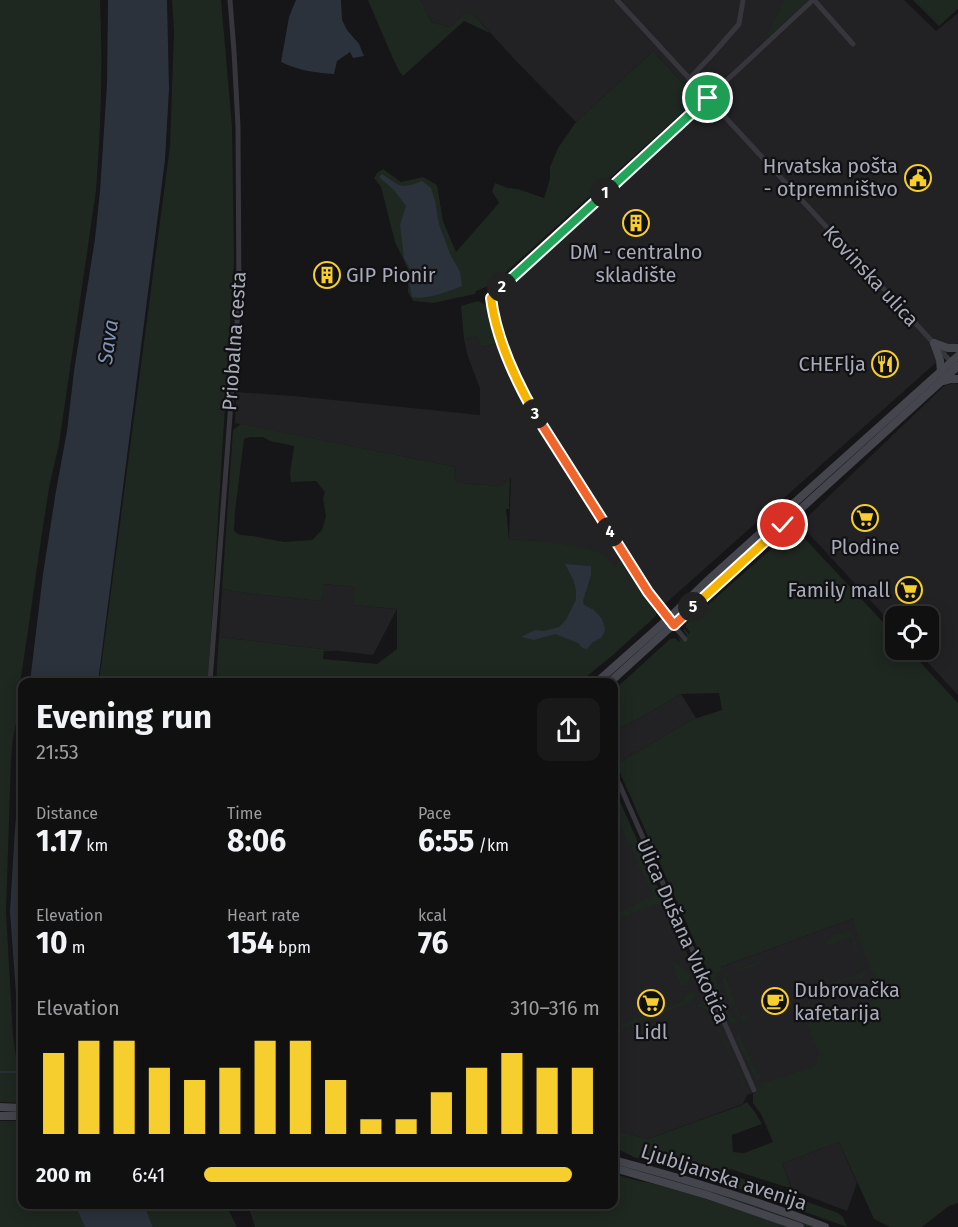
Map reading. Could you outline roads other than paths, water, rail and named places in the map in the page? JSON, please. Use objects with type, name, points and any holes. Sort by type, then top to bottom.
[{"type":"main road","points":[[934,343],[948,348],[958,348]]},
{"type":"main road","points":[[934,343],[940,360],[941,372]]},
{"type":"main road","points":[[602,678],[671,622],[940,382],[956,364]]},
{"type":"main road","points":[[614,678],[671,622],[705,582],[941,372],[956,364]]},
{"type":"main road","points":[[940,382],[951,378],[958,379]]},
{"type":"main road","points":[[0,1107],[18,1108]]},
{"type":"main road","points":[[0,1116],[18,1116]]},
{"type":"main road","name":"Ljubljanska avenija","points":[[618,1161],[703,1185],[825,1227]]},
{"type":"main road","name":"Ljubljanska avenija","points":[[618,1169],[707,1195],[800,1227]]},
{"type":"street","name":"Priobalna cesta","points":[[210,678],[239,296],[238,126],[230,0]]},
{"type":"street","name":"Kovinska ulica","points":[[617,0],[956,364]]},
{"type":"street","points":[[689,79],[739,24],[743,0]]},
{"type":"street","points":[[685,639],[648,592],[524,394],[505,350],[492,310],[491,298],[814,0],[853,44]]},
{"type":"street","name":"Ulica Dušana Vukotića","points":[[618,781],[754,1090]]},
{"type":"water","name":"Sava","points":[[108,0],[167,0],[169,89],[165,160],[99,678],[30,678],[43,574],[95,239],[107,84]]},
{"type":"water","points":[[296,0],[341,0],[342,20],[359,44],[364,56],[353,58],[350,52],[337,61],[334,74],[306,71],[281,62],[289,17]]},
{"type":"water","points":[[382,174],[400,185],[422,181],[431,188],[439,224],[450,254],[460,272],[462,286],[429,297],[412,297],[409,281],[411,271],[404,258],[400,225],[406,206],[394,190],[379,177]]},
{"type":"water","points":[[565,564],[591,566],[591,575],[583,601],[584,605],[594,610],[602,619],[605,629],[601,638],[587,649],[555,634],[534,640],[521,637],[535,630],[544,631],[559,627],[566,620],[576,600],[576,590]]},
{"type":"water","points":[[18,795],[18,1021],[10,911]]},
{"type":"water","points":[[77,1209],[146,1209],[153,1227],[85,1227]]},
{"type":"waterway","points":[[0,1072],[18,1072]]},
{"type":"place","name":"Hrvatska pošta - otpremništvo","points":[[918,178]]},
{"type":"place","name":"DM - centralno skladište","points":[[636,223]]},
{"type":"place","name":"GIP Pionir","points":[[327,275]]},
{"type":"place","name":"CHEFlja","points":[[885,364]]},
{"type":"place","name":"Plodine","points":[[865,518]]},
{"type":"place","name":"Family mall","points":[[909,590]]},
{"type":"place","name":"Dubrovačka kafetarija","points":[[775,1001]]},
{"type":"place","name":"Lidl","points":[[651,1003]]}]
